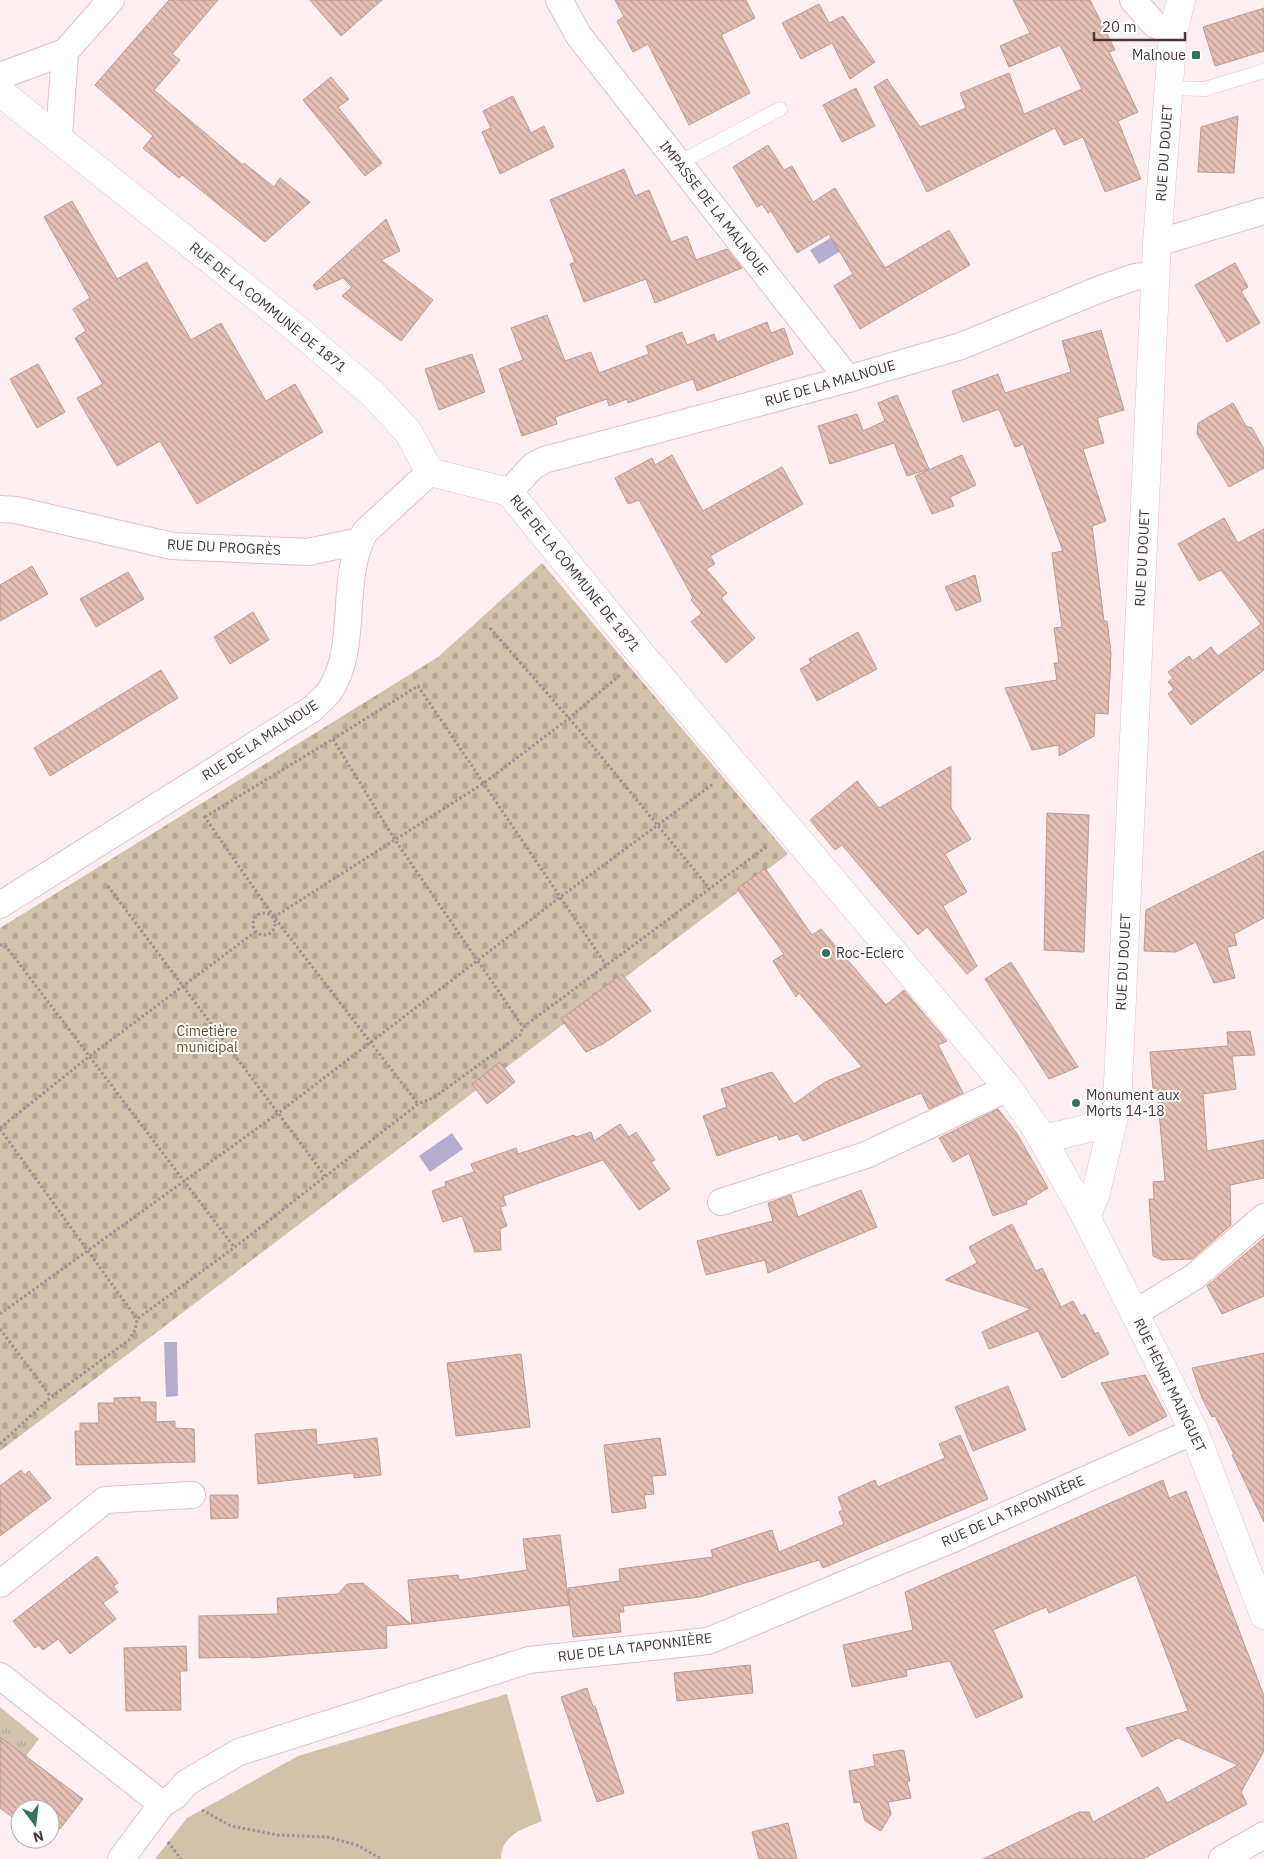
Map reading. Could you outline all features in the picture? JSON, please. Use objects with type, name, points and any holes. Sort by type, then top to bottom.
[{"type":"street","points":[[0,76],[66,52],[111,0]]},
{"type":"street","name":"IMPASSE DE LA MALNOUE","points":[[559,0],[579,36],[848,379]]},
{"type":"street","points":[[1133,0],[1155,25],[1173,32]]},
{"type":"street","name":"RUE DU DOUET","points":[[1086,1217],[1095,1196],[1114,1116],[1117,1095],[1157,242],[1173,32],[1181,0]]},
{"type":"street","points":[[60,137],[66,52]]},
{"type":"street","name":"RUE DE LA COMMUNE DE 1871","points":[[0,92],[60,137],[292,325],[375,396],[408,432],[430,472],[509,492],[641,654],[1008,1088],[1042,1139],[1086,1217]]},
{"type":"street","points":[[1157,242],[1264,211]]},
{"type":"street","name":"RUE DE LA MALNOUE","points":[[509,492],[533,466],[544,460],[848,379],[961,346],[1103,288],[1156,274]]},
{"type":"street","name":"RUE DE LA MALNOUE","points":[[0,905],[312,709],[328,693],[343,656],[353,564],[360,541],[365,532],[430,472]]},
{"type":"street","name":"RUE DU PROGRÈS","points":[[0,509],[16,510],[172,546],[308,552],[360,541]]},
{"type":"street","points":[[722,1202],[866,1155],[1008,1088]]},
{"type":"street","points":[[1042,1139],[1089,1128],[1114,1116]]},
{"type":"street","name":"RUE HENRI MAINGUET","points":[[1086,1217],[1194,1431],[1264,1615]]},
{"type":"street","points":[[1135,1313],[1194,1277],[1264,1217]]},
{"type":"street","name":"RUE DE LA TAPONNIÈRE","points":[[121,1859],[169,1800],[186,1783],[238,1752],[529,1660],[708,1641],[955,1538],[1194,1431]]},
{"type":"street","points":[[0,1584],[105,1500],[192,1495]]},
{"type":"street","points":[[0,1676],[169,1800]]},
{"type":"street","points":[[1222,1859],[1260,1837]]},
{"type":"lane","points":[[1169,88],[1205,89],[1264,71]]},
{"type":"lane","points":[[679,163],[780,109]]},
{"type":"path","points":[[490,628],[659,825],[710,889]]},
{"type":"path","points":[[274,918],[484,783],[568,719],[630,667],[641,654]]},
{"type":"path","points":[[204,817],[418,686],[559,898],[606,965]]},
{"type":"path","points":[[333,739],[395,840],[523,1027]]},
{"type":"path","points":[[0,1314],[277,1114],[476,960],[659,825],[735,763]]},
{"type":"path","points":[[185,789],[274,918],[418,1104]]},
{"type":"path","points":[[0,1444],[51,1396],[129,1340],[135,1330],[137,1319],[234,1247],[418,1104],[433,1098],[520,1035],[523,1027],[769,844]]},
{"type":"path","points":[[108,886],[325,1176]]},
{"type":"path","points":[[266,912],[274,918],[276,926],[271,933],[263,936],[255,932],[252,923],[257,915],[266,912]]},
{"type":"path","points":[[137,1319],[0,1128],[89,1057],[255,932]]},
{"type":"path","points":[[0,945],[5,945],[234,1247]]},
{"type":"path","points":[[0,1328],[51,1396]]},
{"type":"path","points":[[169,1800],[231,1826],[278,1835],[326,1838],[357,1845],[381,1859]]},
{"type":"green space","name":"Cimetière municipal","points":[[542,563],[788,854],[0,1451],[0,928],[438,657]]},
{"type":"green space","points":[[507,1694],[542,1821],[514,1834],[505,1844],[501,1859],[155,1859],[187,1818],[298,1756]]},
{"type":"green space","points":[[0,1707],[39,1739],[0,1790]]},
{"type":"shaded area","points":[[846,229],[854,243],[819,264],[810,250]]},
{"type":"shaded area","points":[[452,1133],[463,1149],[430,1172],[419,1156]]},
{"type":"shaded area","points":[[164,1342],[177,1342],[178,1396],[166,1397]]},
{"type":"building","points":[[169,0],[218,0],[172,54],[180,60],[154,90],[243,165],[244,163],[274,187],[280,178],[310,202],[265,242],[182,175],[179,178],[143,148],[153,136],[95,85]]},
{"type":"building","points":[[310,0],[382,0],[341,36]]},
{"type":"building","points":[[615,0],[746,0],[755,18],[721,35],[750,93],[689,125],[648,44],[633,52],[617,21],[624,17]]},
{"type":"building","points":[[1013,0],[1090,0],[1115,50],[1109,52],[1138,112],[1118,121],[1141,179],[1105,192],[1083,137],[1064,145],[1055,128],[927,192],[874,87],[887,79],[920,127],[966,108],[960,93],[1009,73],[1024,114],[1082,89],[1060,45],[1009,67],[1000,46],[1030,33]]},
{"type":"building","points":[[819,4],[829,23],[843,16],[875,62],[850,79],[832,43],[801,59],[782,23]]},
{"type":"building","points":[[1264,8],[1264,51],[1215,66],[1203,27]]},
{"type":"building","points":[[331,77],[349,99],[338,107],[382,163],[365,176],[303,100]]},
{"type":"building","points":[[856,88],[875,126],[842,142],[823,105]]},
{"type":"building","points":[[513,96],[531,133],[544,126],[554,147],[500,174],[482,132],[491,128],[483,111]]},
{"type":"building","points":[[1238,116],[1234,173],[1198,172],[1201,127]]},
{"type":"building","points":[[768,145],[784,170],[792,166],[813,202],[835,188],[885,268],[949,230],[970,265],[860,329],[834,286],[853,274],[829,234],[797,253],[771,211],[768,213],[762,204],[757,207],[733,167]]},
{"type":"building","points":[[624,169],[635,196],[649,190],[671,242],[687,236],[696,260],[727,249],[742,268],[655,303],[646,279],[584,302],[570,264],[575,262],[550,200]]},
{"type":"building","points":[[72,201],[117,279],[147,262],[191,340],[221,323],[266,401],[295,384],[323,432],[197,504],[160,441],[117,466],[77,398],[103,384],[75,338],[86,331],[73,309],[90,298],[44,217]]},
{"type":"building","points":[[386,219],[400,251],[381,260],[433,300],[401,341],[342,296],[352,287],[343,278],[316,290],[313,285]]},
{"type":"building","points":[[1235,263],[1248,287],[1241,291],[1260,323],[1227,342],[1195,285]]},
{"type":"building","points":[[547,315],[565,361],[591,352],[599,373],[649,354],[646,346],[682,332],[687,345],[714,334],[717,342],[767,322],[771,333],[784,328],[793,354],[697,391],[693,379],[628,403],[627,399],[609,406],[607,399],[555,417],[557,424],[522,436],[499,369],[523,360],[511,328]]},
{"type":"building","points":[[1101,330],[1124,410],[1097,418],[1104,443],[1083,449],[1106,521],[1092,526],[1104,621],[1107,621],[1111,653],[1108,714],[1095,713],[1094,736],[1059,756],[1059,745],[1032,750],[1005,688],[1057,680],[1054,663],[1059,663],[1054,628],[1062,627],[1052,553],[1063,551],[1023,444],[1015,447],[999,409],[963,422],[952,391],[998,374],[1005,393],[1071,372],[1062,341]]},
{"type":"building","points":[[472,354],[485,392],[439,410],[425,369]]},
{"type":"building","points":[[38,364],[65,412],[37,428],[10,379]]},
{"type":"building","points":[[897,395],[929,469],[907,476],[894,443],[830,464],[818,426],[857,414],[863,431],[885,421],[878,403]]},
{"type":"building","points":[[1233,403],[1246,426],[1252,428],[1264,449],[1264,468],[1229,487],[1197,434],[1198,423]]},
{"type":"building","points":[[672,455],[703,511],[782,467],[803,504],[710,556],[715,564],[706,569],[727,593],[721,598],[755,638],[726,663],[691,622],[702,613],[691,600],[693,598],[639,500],[628,504],[615,478],[652,458],[655,465]]},
{"type":"building","points":[[962,455],[976,485],[950,497],[954,506],[932,514],[915,476]]},
{"type":"building","points":[[1224,518],[1238,543],[1264,529],[1264,670],[1191,725],[1168,694],[1174,689],[1168,682],[1173,678],[1168,672],[1189,656],[1193,661],[1211,647],[1218,656],[1261,624],[1221,570],[1199,581],[1178,544]]},
{"type":"building","points":[[32,566],[48,594],[0,621],[0,585]]},
{"type":"building","points":[[128,572],[144,599],[96,627],[80,599]]},
{"type":"building","points":[[975,575],[981,601],[956,611],[945,587]]},
{"type":"building","points":[[253,612],[269,640],[230,664],[214,637]]},
{"type":"building","points":[[858,632],[877,669],[817,701],[800,669],[811,663],[809,659]]},
{"type":"building","points":[[161,670],[178,698],[50,776],[34,748]]},
{"type":"building","points":[[951,766],[951,808],[971,839],[945,854],[967,892],[943,906],[977,966],[967,974],[927,927],[918,935],[842,845],[835,850],[810,820],[857,781],[879,808]]},
{"type":"building","points":[[1047,813],[1089,815],[1084,952],[1044,950]]},
{"type":"building","points":[[1264,851],[1264,918],[1234,934],[1237,945],[1227,947],[1235,978],[1214,983],[1196,942],[1176,952],[1144,951],[1146,910]]},
{"type":"building","points":[[765,868],[812,935],[821,929],[886,1005],[904,990],[947,1041],[938,1045],[963,1093],[929,1109],[921,1093],[803,1141],[798,1134],[779,1140],[777,1135],[717,1156],[703,1116],[727,1107],[721,1089],[772,1072],[794,1104],[825,1082],[862,1067],[799,993],[796,997],[773,961],[784,954],[737,889]]},
{"type":"building","points":[[1011,962],[1078,1067],[1049,1079],[985,979]]},
{"type":"building","points":[[622,974],[651,1011],[603,1044],[586,1052],[561,1019]]},
{"type":"building","points":[[1250,1031],[1255,1055],[1232,1056],[1236,1089],[1203,1094],[1207,1151],[1264,1140],[1264,1178],[1230,1185],[1231,1225],[1192,1259],[1162,1260],[1153,1256],[1149,1199],[1154,1199],[1153,1182],[1165,1181],[1157,1088],[1153,1089],[1150,1052],[1228,1046],[1227,1032]]},
{"type":"building","points":[[500,1062],[515,1082],[487,1104],[472,1084]]},
{"type":"building","points":[[998,1109],[1016,1132],[1048,1188],[1026,1201],[1027,1204],[993,1216],[969,1153],[953,1162],[939,1138]]},
{"type":"building","points":[[620,1124],[629,1137],[636,1132],[655,1160],[651,1162],[670,1189],[639,1210],[603,1160],[503,1196],[506,1205],[500,1207],[507,1226],[500,1229],[501,1250],[475,1252],[462,1216],[443,1222],[432,1191],[446,1186],[445,1182],[474,1172],[471,1164],[516,1148],[518,1154],[574,1135],[576,1137],[591,1132],[594,1141]]},
{"type":"building","points":[[861,1190],[877,1227],[768,1273],[765,1260],[706,1275],[697,1241],[773,1221],[768,1203],[791,1195],[798,1217]]},
{"type":"building","points":[[1012,1224],[1036,1271],[1042,1268],[1061,1307],[1073,1301],[1081,1316],[1085,1314],[1095,1334],[1098,1332],[1109,1354],[1062,1378],[1038,1331],[989,1349],[982,1332],[1031,1309],[945,1280],[977,1263],[969,1247]]},
{"type":"building","points":[[1264,1238],[1264,1296],[1222,1314],[1207,1286]]},
{"type":"building","points":[[1264,1353],[1264,1522],[1215,1416],[1212,1417],[1202,1398],[1192,1368]]},
{"type":"building","points":[[521,1354],[530,1427],[456,1436],[447,1363]]},
{"type":"building","points":[[1145,1375],[1167,1416],[1129,1436],[1101,1383]]},
{"type":"building","points":[[1008,1386],[1026,1430],[973,1451],[955,1407]]},
{"type":"building","points":[[140,1397],[140,1402],[156,1402],[156,1422],[175,1421],[175,1428],[194,1429],[195,1462],[76,1465],[75,1431],[80,1431],[80,1423],[99,1423],[98,1403],[114,1403],[114,1398]]},
{"type":"building","points":[[316,1429],[317,1445],[377,1438],[381,1475],[354,1478],[354,1473],[258,1484],[255,1434]]},
{"type":"building","points":[[960,1435],[988,1499],[823,1568],[819,1560],[700,1597],[623,1606],[624,1612],[619,1612],[621,1632],[573,1637],[568,1588],[620,1581],[619,1569],[713,1557],[711,1550],[772,1530],[779,1552],[844,1524],[839,1512],[843,1510],[838,1497],[875,1480],[878,1487],[945,1458],[939,1444]]},
{"type":"building","points":[[660,1438],[666,1475],[652,1476],[654,1494],[644,1495],[646,1508],[612,1513],[604,1445]]},
{"type":"building","points":[[21,1470],[25,1475],[29,1471],[51,1498],[0,1536],[0,1486]]},
{"type":"building","points":[[1163,1480],[1169,1498],[1186,1491],[1264,1696],[1264,1751],[1241,1792],[1247,1804],[1143,1859],[983,1859],[1079,1812],[1089,1812],[1093,1822],[1158,1787],[1167,1803],[1238,1765],[1178,1738],[1142,1757],[1126,1728],[1188,1711],[1136,1575],[1049,1613],[1046,1607],[993,1630],[1023,1697],[976,1718],[950,1661],[906,1670],[907,1676],[852,1687],[843,1645],[913,1630],[905,1592]]},
{"type":"building","points":[[210,1495],[238,1495],[238,1518],[211,1519]]},
{"type":"building","points":[[560,1535],[569,1605],[412,1624],[408,1580],[458,1575],[459,1580],[527,1570],[523,1539]]},
{"type":"building","points":[[97,1556],[118,1583],[113,1586],[118,1592],[103,1603],[116,1619],[70,1654],[58,1639],[43,1650],[39,1645],[35,1648],[13,1621]]},
{"type":"building","points":[[363,1583],[411,1624],[386,1626],[387,1648],[251,1658],[199,1658],[199,1616],[278,1614],[277,1598],[338,1594],[347,1584]]},
{"type":"building","points":[[186,1646],[187,1671],[180,1671],[181,1710],[126,1711],[124,1648]]},
{"type":"building","points":[[750,1665],[753,1693],[677,1701],[674,1673]]},
{"type":"building","points":[[587,1688],[593,1707],[595,1706],[624,1793],[597,1802],[561,1697]]},
{"type":"building","points":[[0,1737],[83,1799],[60,1829],[60,1799],[10,1799],[10,1815],[0,1808]]},
{"type":"building","points":[[904,1751],[910,1781],[907,1781],[911,1798],[888,1802],[891,1814],[881,1831],[865,1821],[860,1802],[854,1803],[849,1771],[875,1766],[873,1755]]},
{"type":"building","points":[[788,1823],[797,1859],[759,1859],[752,1832]]},
{"type":"place","name":"Malnoue","points":[[1196,55]]},
{"type":"place","name":"Roc-Eclerc","points":[[826,953]]},
{"type":"place","name":"Monument aux Morts 14-18","points":[[1076,1103]]}]
